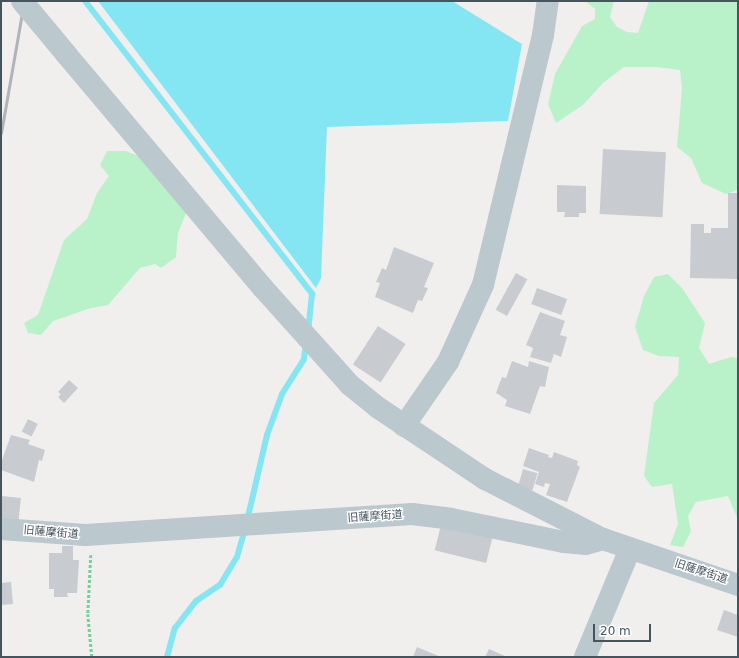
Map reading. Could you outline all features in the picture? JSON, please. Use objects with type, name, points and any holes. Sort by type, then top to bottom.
[{"type":"street","points":[[22,1],[329,364],[361,394],[404,426],[485,479],[603,539]]},
{"type":"street","points":[[404,426],[448,362],[484,285],[543,35],[548,1]]},
{"type":"street","name":"旧薩摩街道","points":[[1,529],[95,535],[412,514],[451,519],[564,542],[586,544],[603,539],[738,585]]},
{"type":"street","points":[[585,657],[630,549]]},
{"type":"path","points":[[92,657],[88,564],[95,535]]},
{"type":"green space","points":[[585,1],[614,1],[610,17],[617,27],[627,32],[638,33],[649,1],[738,1],[738,190],[726,194],[702,183],[691,158],[677,147],[682,88],[680,70],[657,67],[624,67],[603,83],[583,105],[556,123],[548,104],[555,74],[582,26],[595,19],[595,9]]},
{"type":"green space","points":[[107,151],[126,151],[138,156],[188,208],[178,233],[176,257],[161,268],[155,264],[140,268],[108,305],[91,308],[53,321],[41,335],[28,333],[24,323],[38,315],[64,240],[87,219],[97,193],[109,176],[100,165]]},
{"type":"green space","points":[[668,274],[682,288],[705,323],[699,348],[709,364],[731,357],[738,358],[738,520],[728,496],[696,502],[688,516],[691,531],[683,547],[670,545],[678,524],[672,484],[652,487],[644,476],[654,403],[678,375],[679,357],[659,356],[643,350],[635,327],[644,296],[654,277]]},
{"type":"water","points":[[98,1],[452,1],[522,44],[508,121],[327,127],[321,278],[316,288]]},
{"type":"building","points":[[603,149],[666,152],[663,217],[600,214]]},
{"type":"building","points":[[557,185],[586,186],[586,213],[579,213],[579,217],[564,217],[565,212],[557,212]]},
{"type":"building","points":[[728,193],[738,193],[738,279],[690,278],[691,224],[704,224],[704,233],[711,233],[711,228],[728,228]]},
{"type":"building","points":[[394,247],[434,263],[424,287],[428,288],[422,301],[418,300],[413,313],[375,297],[380,283],[376,282],[382,268],[386,270]]},
{"type":"building","points":[[516,273],[527,279],[507,316],[496,310]]},
{"type":"building","points":[[537,288],[567,299],[561,315],[531,304]]},
{"type":"building","points":[[540,312],[565,321],[560,335],[567,337],[561,357],[554,354],[551,363],[530,357],[533,348],[526,345]]},
{"type":"building","points":[[378,326],[406,344],[381,383],[353,365]]},
{"type":"building","points":[[512,361],[528,367],[529,361],[549,367],[545,387],[540,386],[530,414],[505,406],[507,400],[496,393],[502,377],[506,378]]},
{"type":"building","points":[[69,380],[78,388],[64,403],[58,397],[61,394],[58,392]]},
{"type":"building","points":[[28,419],[38,424],[31,436],[22,431]]},
{"type":"building","points":[[11,435],[30,440],[28,444],[45,450],[42,461],[39,460],[34,482],[1,470],[1,463]]},
{"type":"building","points":[[529,448],[549,455],[548,457],[552,458],[554,452],[578,461],[577,465],[580,467],[567,502],[546,495],[550,484],[545,483],[544,487],[535,484],[539,472],[523,466]]},
{"type":"building","points":[[523,469],[537,473],[532,490],[518,486]]},
{"type":"building","points":[[1,496],[21,498],[18,521],[1,519]]},
{"type":"building","points":[[441,525],[492,538],[486,563],[435,550]]},
{"type":"building","points":[[62,546],[73,546],[73,560],[79,560],[77,593],[67,593],[68,597],[54,597],[54,589],[49,589],[49,553],[62,553]]},
{"type":"building","points":[[11,582],[13,604],[1,605],[1,583]]},
{"type":"building","points":[[724,610],[738,615],[738,637],[717,630]]},
{"type":"building","points":[[417,647],[441,657],[413,657]]},
{"type":"building","points":[[489,649],[507,657],[485,657]]},
{"type":"waterway","points":[[85,1],[312,294],[308,330]]},
{"type":"waterway","points":[[247,521],[267,435],[282,394],[304,359],[306,343]]},
{"type":"waterway","points":[[167,657],[175,628],[196,601],[220,585],[237,557],[245,529]]},
{"type":"railway","points":[[1,133],[24,1]]}]
